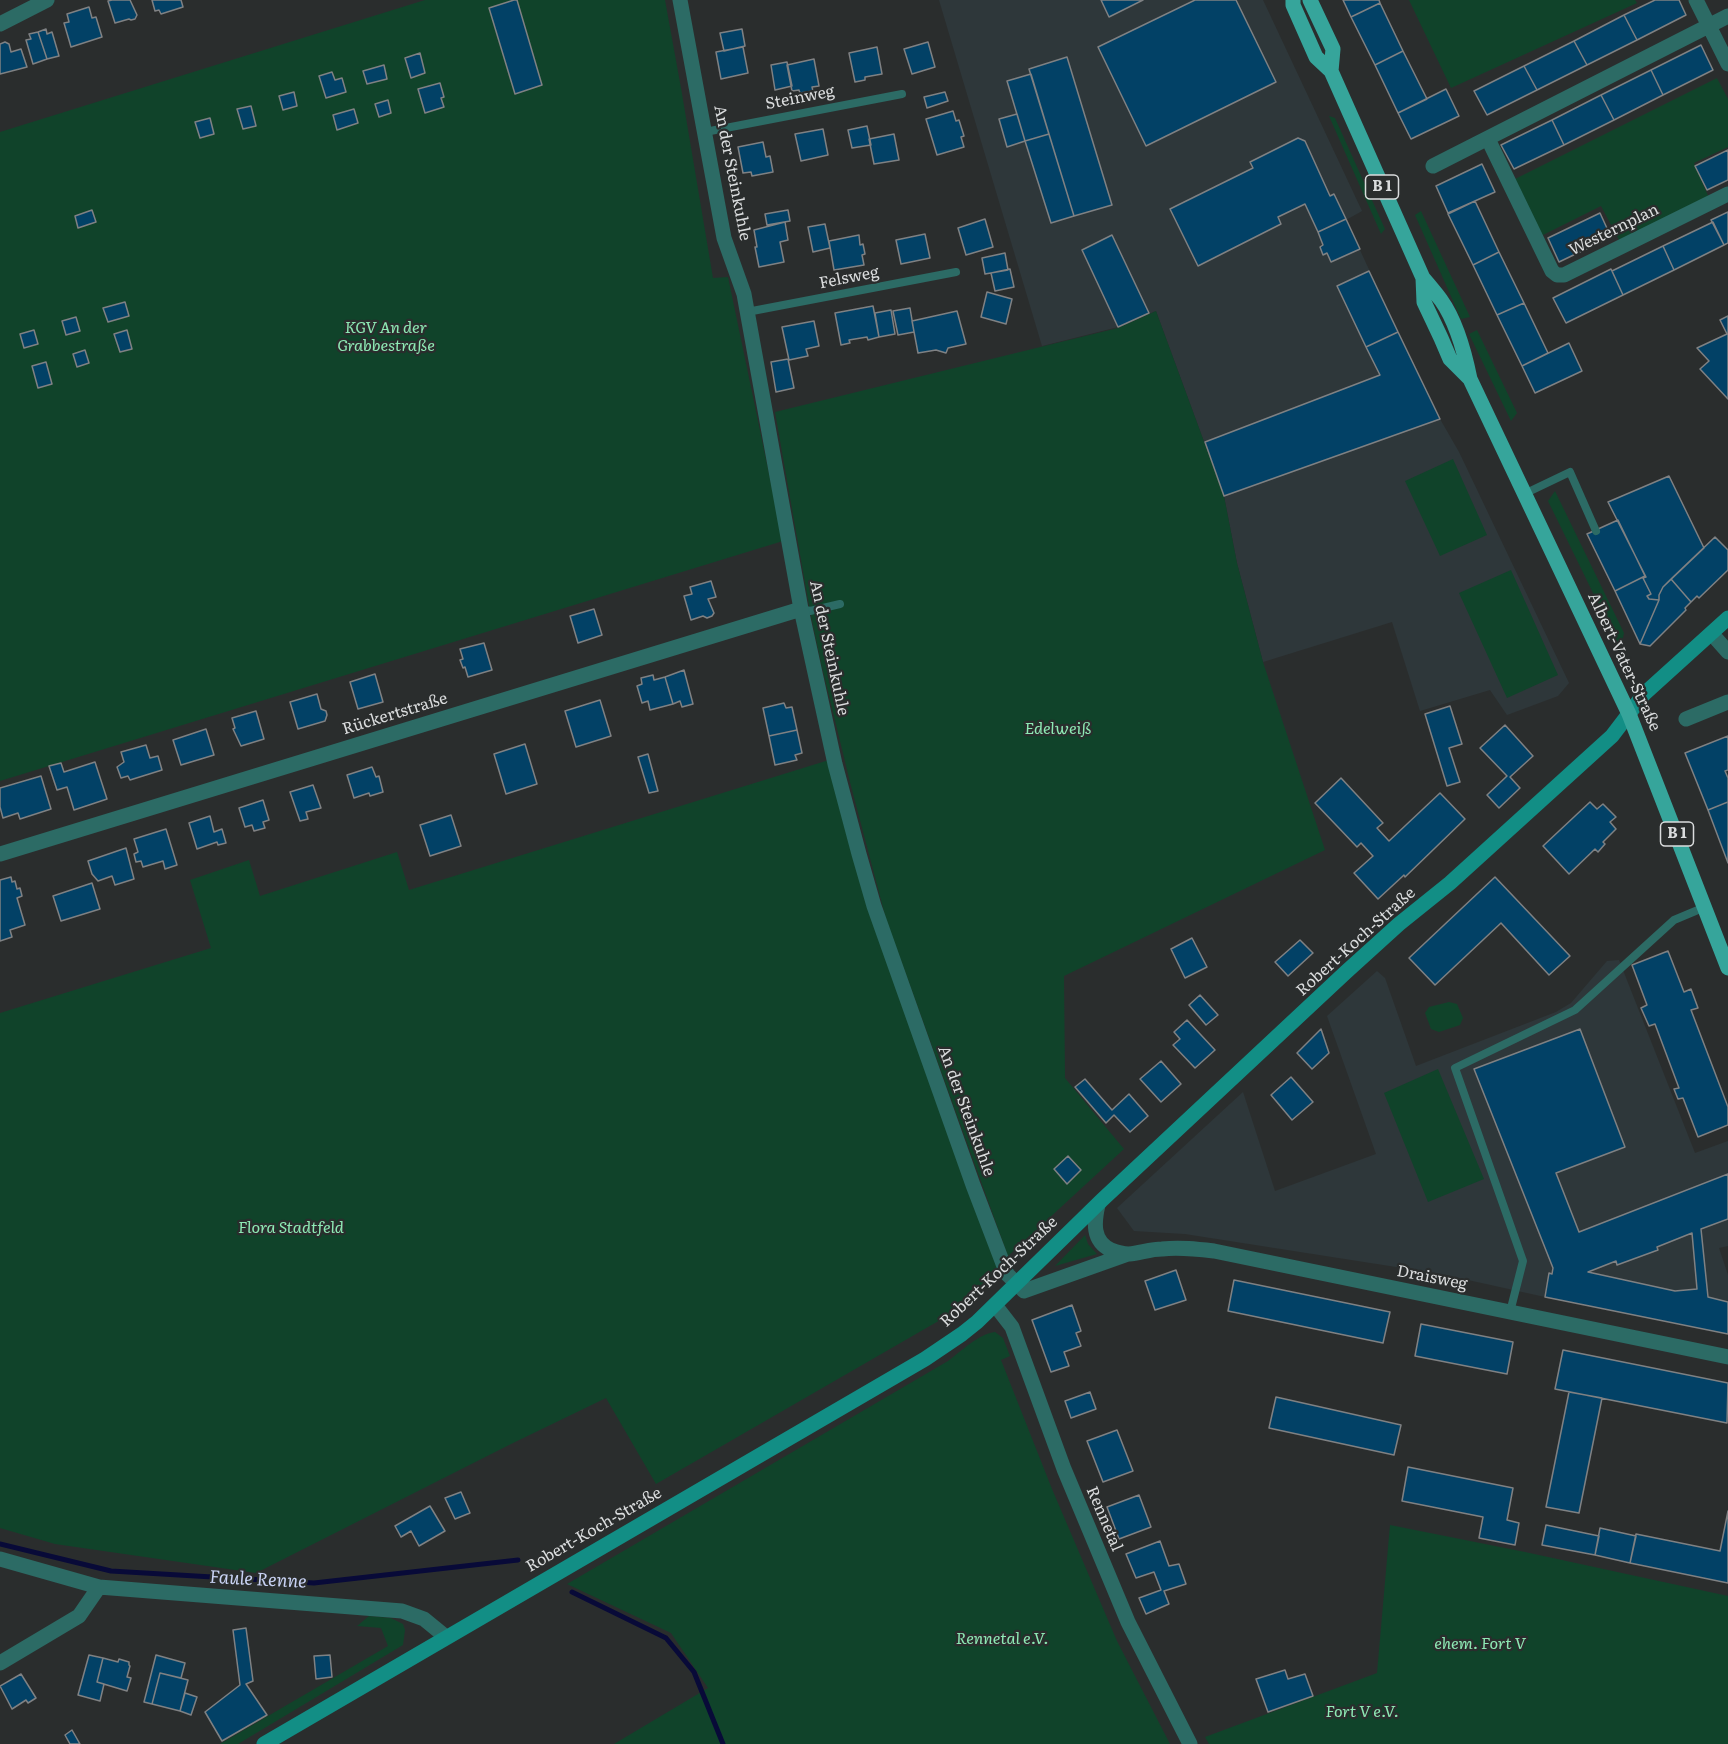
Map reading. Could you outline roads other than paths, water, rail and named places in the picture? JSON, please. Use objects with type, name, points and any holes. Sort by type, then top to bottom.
[{"type":"main road","name":"Albert-Vater-Straße","points":[[1293,0],[1293,5],[1316,57],[1331,72],[1422,278],[1424,302],[1450,358],[1470,379],[1629,714],[1726,958]]},
{"type":"main road","name":"Albert-Vater-Straße","points":[[1310,0],[1333,49],[1331,72]]},
{"type":"street","points":[[0,24],[47,0]]},
{"type":"street","name":"An der Steinkuhle","points":[[680,0],[724,238],[744,294],[801,609],[836,764],[874,906],[1007,1274],[1016,1284]]},
{"type":"street","points":[[1696,0],[1728,64]]},
{"type":"street","points":[[1433,166],[1728,16]]},
{"type":"street","name":"Westernplan","points":[[1488,139],[1552,271],[1557,276],[1564,275],[1728,194]]},
{"type":"street","name":"Rückertstraße","points":[[0,854],[801,609]]},
{"type":"street","name":"Robert-Koch-Straße","points":[[264,1744],[933,1354],[962,1334],[1386,936],[1450,884],[1608,740],[1644,694],[1728,618]]},
{"type":"street","points":[[1712,634],[1728,652]]},
{"type":"street","points":[[1686,718],[1728,702]]},
{"type":"street","points":[[1098,1205],[1095,1229],[1098,1240],[1110,1249],[1128,1254]]},
{"type":"street","name":"Draisweg","points":[[1016,1284],[1023,1291],[1128,1254],[1176,1248],[1214,1251],[1728,1357]]},
{"type":"street","name":"Rennetal","points":[[995,1305],[1012,1327],[1064,1469],[1124,1612],[1190,1744]]},
{"type":"street","points":[[0,1559],[99,1587],[402,1611],[424,1619],[446,1637]]},
{"type":"street","points":[[0,1663],[79,1616],[99,1587]]},
{"type":"lane","name":"Steinweg","points":[[705,132],[902,94]]},
{"type":"lane","name":"Felsweg","points":[[747,312],[956,272]]},
{"type":"lane","points":[[1524,494],[1570,472],[1596,531]]},
{"type":"lane","points":[[801,609],[810,612],[840,604]]},
{"type":"lane","points":[[1510,1312],[1523,1261],[1455,1068],[1575,1010],[1674,920],[1705,907]]},
{"type":"waterway","name":"Faule Renne","points":[[0,1544],[111,1571],[314,1583],[518,1560]]},
{"type":"waterway","name":"Faule Renne","points":[[572,1592],[666,1638],[694,1672],[723,1744]]},
{"type":"park label","name":"KGV An der Grabbestraße","points":[[386,337]]},
{"type":"park label","name":"Edelweiß","points":[[1058,729]]},
{"type":"park label","name":"Flora Stadtfeld","points":[[291,1228]]},
{"type":"park label","name":"Rennetal e.V.","points":[[1002,1639]]},
{"type":"park label","name":"ehem. Fort V","points":[[1480,1644]]},
{"type":"park label","name":"Fort V e.V.","points":[[1362,1712]]}]
